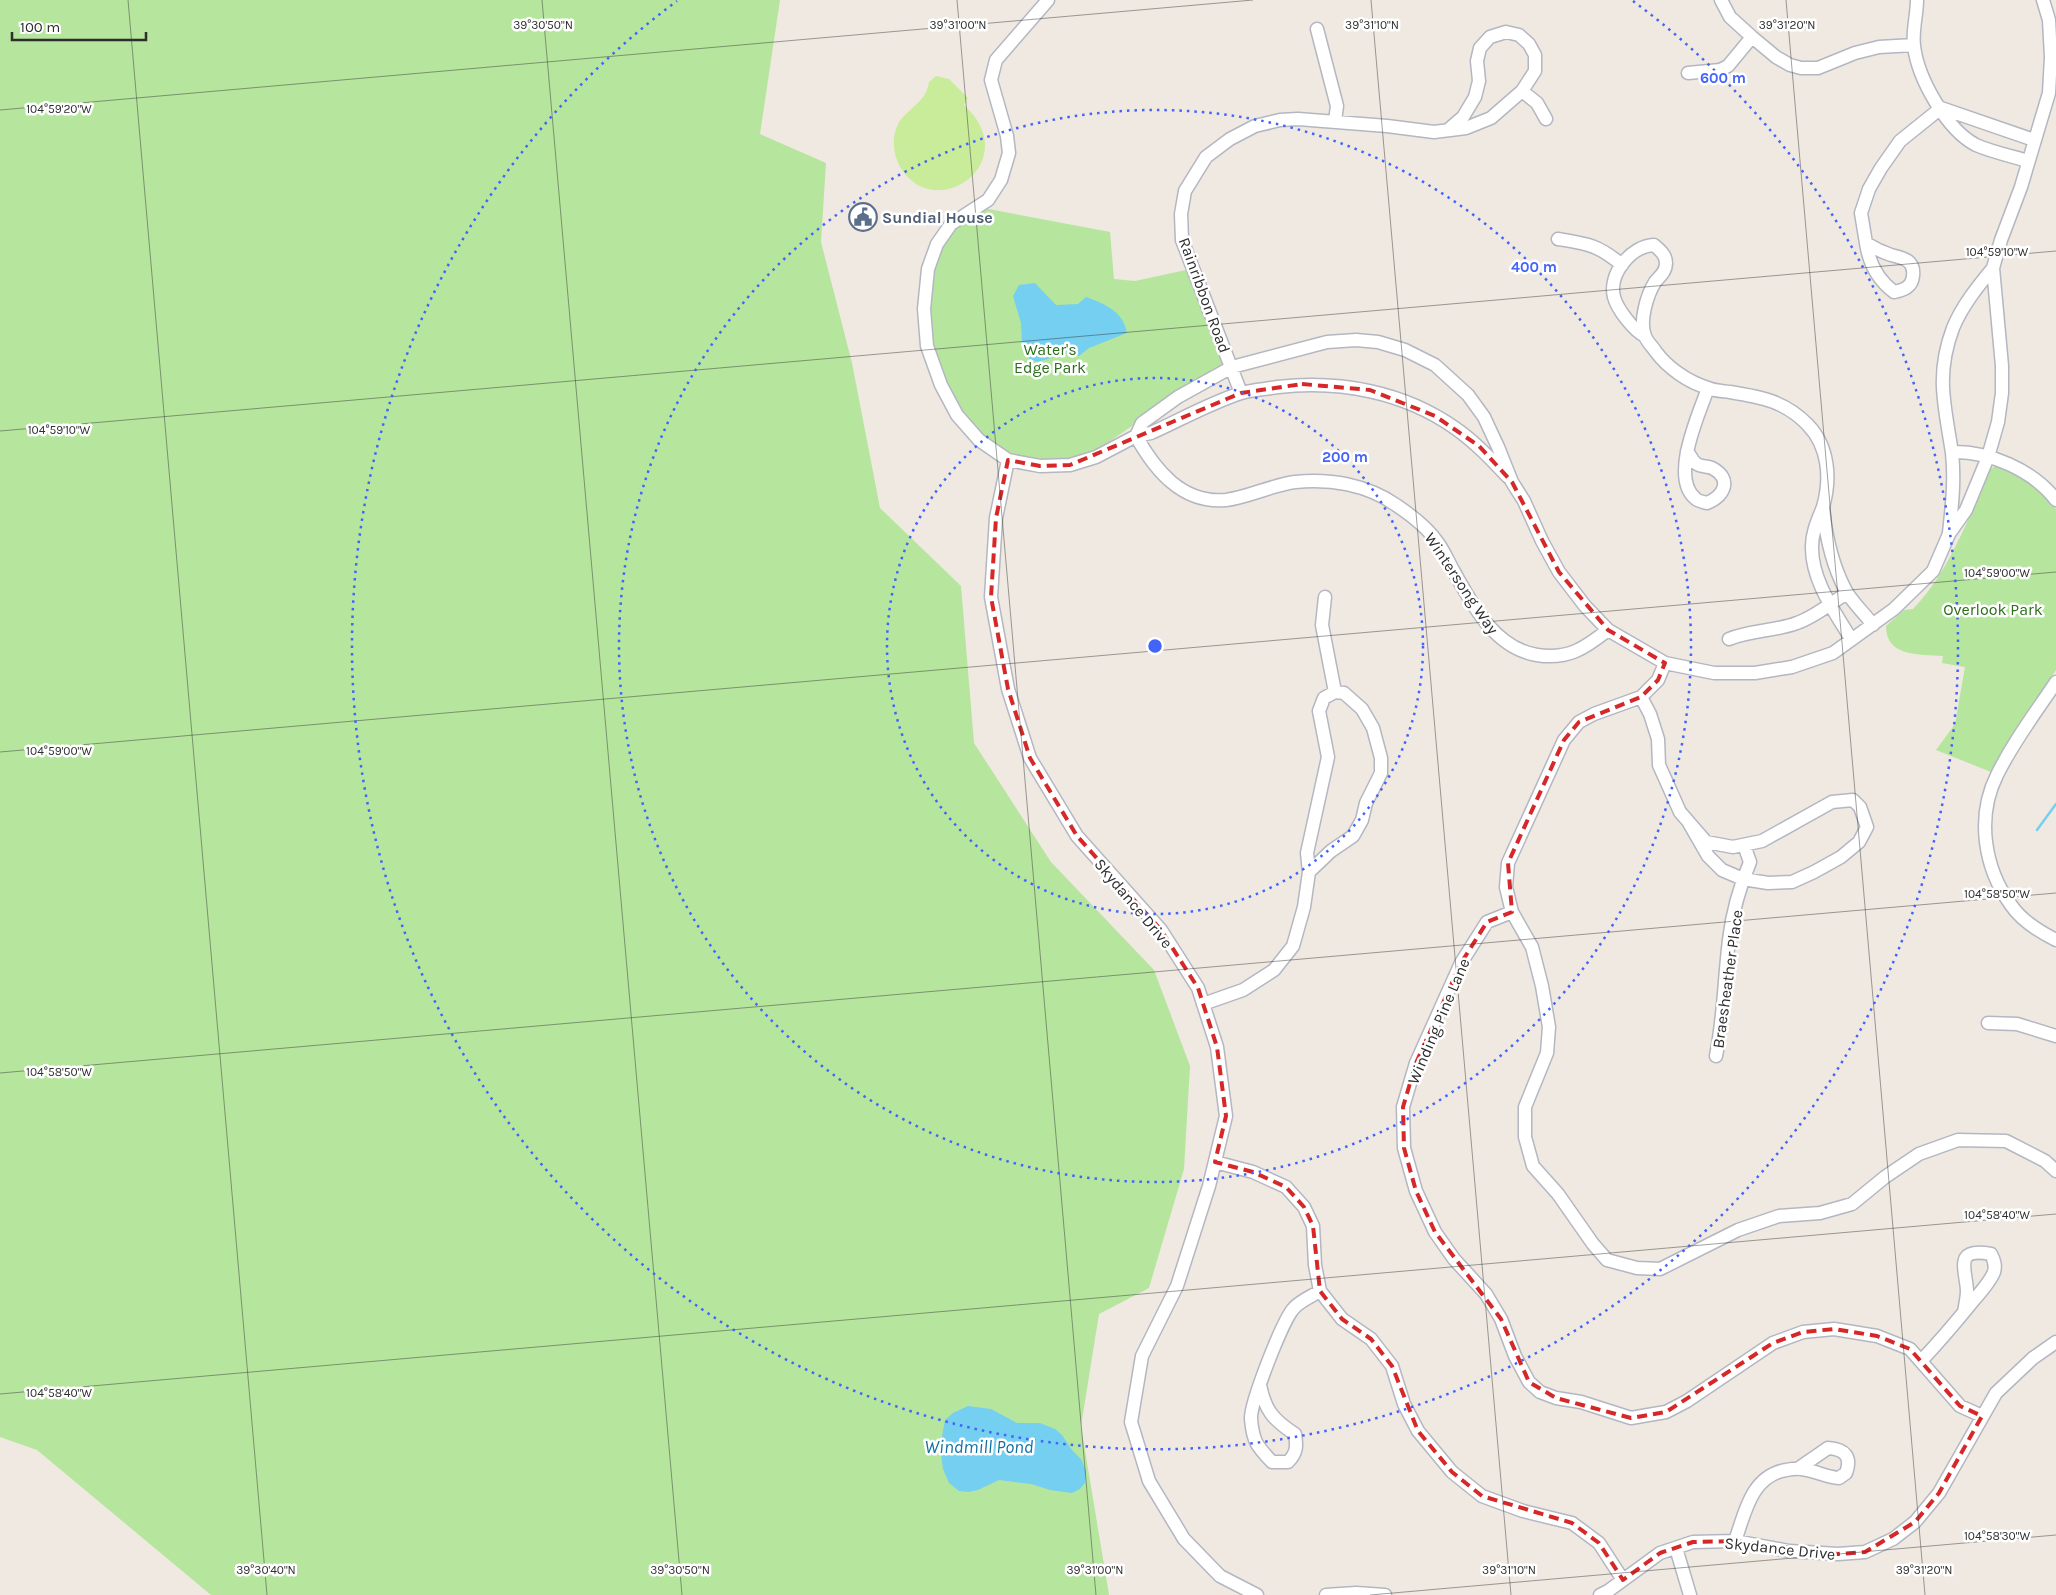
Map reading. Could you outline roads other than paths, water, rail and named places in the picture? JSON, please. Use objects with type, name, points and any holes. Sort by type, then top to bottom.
[{"type":"street","points":[[1048,0],[996,60],[991,80],[1007,136],[1009,153],[1001,180],[988,200],[952,224],[937,244],[928,269],[924,309],[927,346],[941,385],[957,415],[978,440],[1008,460],[1040,466],[1070,464],[1096,457],[1136,436],[1150,433],[1242,393],[1302,384],[1329,384],[1370,390],[1398,399],[1455,427],[1479,446],[1512,482],[1524,501],[1542,541],[1559,572],[1585,606],[1608,630],[1664,663],[1714,673],[1755,673],[1792,667],[1833,653],[1894,610],[1932,571],[1949,534],[1966,510],[1988,457],[1998,422],[2002,393],[2002,366],[1993,268]]},
{"type":"street","points":[[1721,0],[1730,18],[1752,37],[1776,57],[1801,68],[1818,68],[1855,52],[1879,47],[1914,45]]},
{"type":"street","points":[[1917,0],[1914,45],[1917,62],[1928,91],[1941,108],[1952,128],[1976,144],[2028,162]]},
{"type":"street","points":[[1949,534],[1954,485],[1952,452],[1946,428],[1941,385],[1945,358],[1953,328],[1972,295],[1993,268],[2049,93],[2054,58],[2049,20],[2043,0]]},
{"type":"street","points":[[1317,29],[1337,106],[1335,121]]},
{"type":"street","name":"Rainribbon Road","points":[[1242,393],[1182,240],[1181,214],[1185,191],[1206,158],[1230,139],[1255,126],[1280,120],[1335,121],[1434,132],[1466,128],[1490,118],[1522,91],[1535,71],[1535,55],[1530,44],[1519,36],[1506,32],[1490,36],[1480,48],[1477,61],[1479,81],[1475,97],[1463,117],[1448,130]]},
{"type":"street","points":[[1688,73],[1720,70],[1728,66],[1752,37]]},
{"type":"street","points":[[1522,91],[1537,103],[1546,119]]},
{"type":"street","points":[[1941,108],[2034,140]]},
{"type":"street","points":[[1866,243],[1861,213],[1869,189],[1880,168],[1900,141],[1941,108]]},
{"type":"street","points":[[1558,239],[1589,244],[1604,250],[1622,265]]},
{"type":"street","points":[[1645,336],[1644,313],[1648,298],[1655,282],[1664,272],[1666,262],[1663,252],[1654,245],[1645,245],[1631,255],[1622,265],[1614,280],[1614,298],[1636,332],[1645,336],[1664,362],[1684,377],[1708,388],[1757,397],[1782,404],[1809,426],[1820,442],[1827,460],[1828,483],[1823,506],[1815,525],[1812,547],[1815,568],[1822,589],[1851,639]]},
{"type":"street","points":[[1136,436],[1142,423],[1178,397],[1232,367],[1327,342],[1356,340],[1378,342],[1405,350],[1435,365],[1468,395],[1484,417],[1512,482]]},
{"type":"street","points":[[1687,451],[1708,388]]},
{"type":"street","name":"Wintersong Way","points":[[1136,436],[1154,466],[1166,479],[1180,489],[1203,498],[1225,500],[1295,482],[1322,481],[1341,483],[1373,492],[1389,500],[1422,526],[1438,543],[1483,617],[1499,638],[1512,647],[1530,654],[1548,657],[1574,653],[1589,645],[1608,630]]},
{"type":"street","points":[[1952,452],[1968,452],[2016,467],[2050,493],[2056,500]]},
{"type":"street","name":"Skydance Drive","points":[[1008,460],[996,518],[992,597],[1008,689],[1030,758],[1077,836],[1160,930],[1198,988],[1217,1047],[1226,1116],[1210,1186],[1177,1286],[1142,1356],[1131,1422],[1149,1481],[1184,1539],[1220,1576],[1257,1595]]},
{"type":"street","points":[[1823,506],[1826,539],[1834,564],[1847,593],[1874,625]]},
{"type":"street","points":[[1729,639],[1744,633],[1796,624],[1847,593]]},
{"type":"street","points":[[1325,597],[1322,625],[1335,692]]},
{"type":"street","points":[[1664,663],[1658,680],[1641,697],[1586,718],[1579,722],[1564,740],[1508,863],[1506,887],[1512,912],[1532,947],[1542,986],[1549,1027],[1547,1054],[1524,1108],[1525,1137],[1533,1166],[1558,1194],[1593,1244],[1608,1260],[1637,1268],[1660,1268],[1738,1230],[1779,1216],[1820,1213],[1852,1204],[1885,1177],[1919,1154],[1958,1140],[2006,1140],[2045,1161],[2056,1171]]},
{"type":"street","points":[[2056,682],[1996,776],[1986,806],[1986,847],[1994,876],[2012,907],[2041,933],[2056,940]]},
{"type":"street","points":[[1203,1004],[1243,990],[1274,970],[1293,946],[1304,908],[1309,872],[1307,853],[1328,757],[1319,711],[1324,698],[1335,692],[1344,693],[1362,709],[1373,728],[1381,758],[1381,773],[1366,803],[1362,820],[1353,836],[1331,851],[1309,872]]},
{"type":"street","points":[[1641,697],[1650,714],[1658,739],[1659,764],[1680,812],[1706,842],[1733,847],[1762,841],[1832,802],[1853,800],[1860,807],[1867,827],[1860,842],[1841,857],[1792,882],[1768,883],[1743,879],[1722,870],[1708,856],[1689,823]]},
{"type":"street","name":"Braesheather Place","points":[[1716,1056],[1723,1023],[1729,940],[1743,879],[1750,862],[1744,845]]},
{"type":"street","name":"Winding Pine Lane","points":[[1512,912],[1487,922],[1461,963],[1416,1063],[1402,1107],[1404,1148],[1416,1191],[1435,1232],[1454,1259],[1486,1294],[1501,1319],[1515,1356],[1529,1382],[1540,1392],[1556,1398],[1582,1402],[1631,1418],[1666,1412],[1687,1401],[1773,1344],[1803,1332],[1834,1328],[1877,1336],[1910,1349],[1960,1406],[1982,1416]]},
{"type":"street","points":[[1988,1023],[2017,1024],[2056,1036]]},
{"type":"street","points":[[1215,1162],[1253,1172],[1286,1187],[1304,1207],[1313,1226],[1315,1265],[1320,1291],[1342,1318],[1371,1339],[1392,1366],[1404,1404],[1418,1431],[1452,1472],[1482,1496],[1523,1511],[1572,1523],[1599,1543],[1623,1580]]},
{"type":"street","points":[[1260,1385],[1264,1402],[1272,1416],[1294,1434],[1297,1445],[1295,1456],[1288,1462],[1272,1462],[1256,1445],[1251,1416],[1260,1385],[1282,1326],[1294,1307],[1320,1291]]},
{"type":"street","points":[[1922,1362],[1964,1312]]},
{"type":"street","name":"Skydance Drive","points":[[1600,1595],[1660,1553],[1693,1542],[1736,1541],[1789,1551],[1838,1554],[1866,1552],[1893,1539],[1915,1522],[1939,1493],[1996,1393],[2033,1358],[2056,1342]]},
{"type":"street","points":[[1736,1541],[1752,1492],[1765,1478],[1779,1471],[1799,1468]]},
{"type":"street","points":[[1676,1548],[1690,1595]]},
{"type":"street","points":[[1328,1595],[1356,1593],[1385,1595]]},
{"type":"water","points":[[1035,283],[1056,305],[1078,304],[1086,297],[1100,302],[1112,309],[1122,319],[1127,333],[1089,348],[1079,356],[1069,353],[1037,362],[1026,357],[1022,343],[1021,323],[1013,296],[1019,285]]},
{"type":"water","name":"Windmill Pond","points":[[968,1406],[991,1409],[1017,1423],[1040,1423],[1055,1429],[1081,1459],[1086,1471],[1085,1483],[1080,1489],[1072,1493],[1050,1490],[1031,1484],[999,1480],[978,1490],[959,1491],[949,1483],[943,1469],[940,1447],[945,1420],[953,1413]]},
{"type":"waterway","points":[[2037,830],[2056,804]]},
{"type":"place","name":"Sundial House","points":[[863,217]]},
{"type":"park label","name":"Water's Edge Park","points":[[1050,358]]},
{"type":"park label","name":"Overlook Park","points":[[1993,609]]}]
